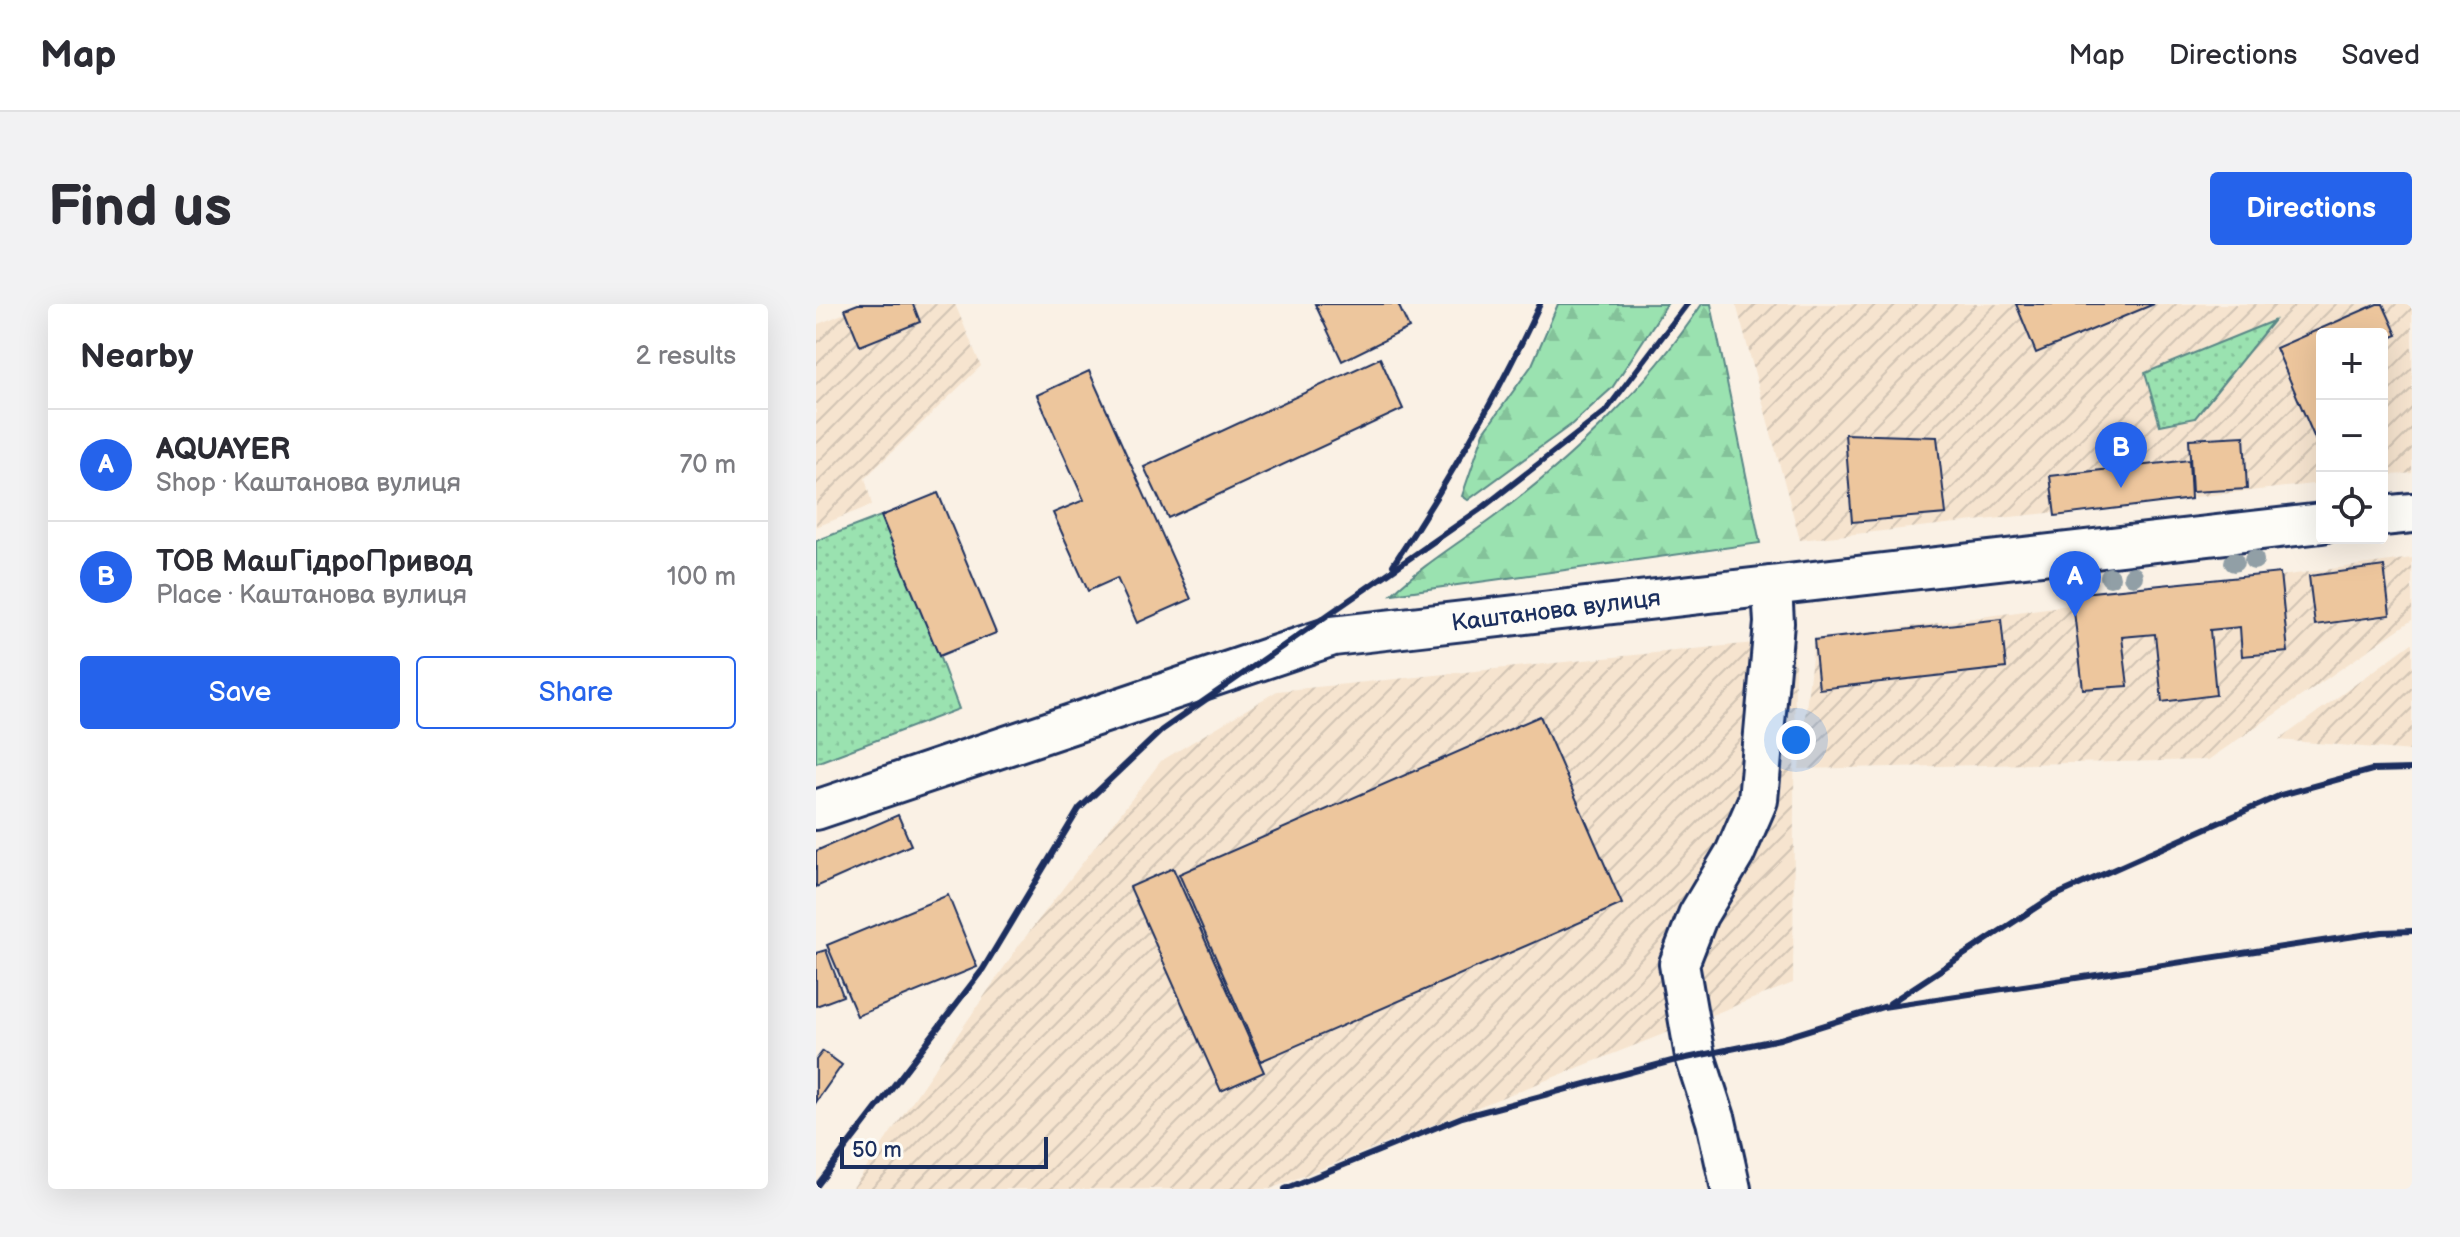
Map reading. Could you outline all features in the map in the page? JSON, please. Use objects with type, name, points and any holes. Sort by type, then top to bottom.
[{"type":"street","points":[[2388,515],[2412,513]]},
{"type":"street","name":"Каштанова вулиця","points":[[816,810],[1333,636],[2316,524]]},
{"type":"street","points":[[1731,1189],[1716,1121],[1695,1056],[1679,964],[1698,915],[1735,853],[1758,800],[1774,623],[1772,586]]},
{"type":"shaded area","points":[[867,304],[955,304],[981,366],[865,478],[872,505],[816,527],[816,325]]},
{"type":"shaded area","points":[[1736,304],[2412,304],[2412,473],[2388,475],[2388,328],[2316,328],[2316,484],[1800,540]]},
{"type":"shaded area","points":[[2412,558],[2412,620],[2208,760],[1799,769],[1814,640]]},
{"type":"shaded area","points":[[1795,639],[1793,983],[1270,1189],[852,1189],[1020,944],[1161,761],[1277,691]]},
{"type":"shaded area","points":[[2412,643],[2412,751],[2279,740]]},
{"type":"green space","points":[[1558,304],[1667,304],[1612,388],[1572,424],[1468,500],[1462,496],[1484,432],[1532,365]]},
{"type":"green space","points":[[1702,304],[1711,304],[1760,543],[1392,594],[1524,494],[1581,445],[1633,393]]},
{"type":"green space","points":[[2273,321],[2195,418],[2160,425],[2145,373]]},
{"type":"green space","points":[[886,514],[959,709],[816,763],[816,541]]},
{"type":"building","points":[[858,304],[913,304],[920,322],[860,346],[845,309]]},
{"type":"building","points":[[1315,304],[1398,304],[1409,328],[1342,361]]},
{"type":"building","points":[[2016,304],[2154,304],[2036,353]]},
{"type":"building","points":[[2383,304],[2397,335],[2388,339],[2388,328],[2322,328]]},
{"type":"building","points":[[2316,331],[2316,441],[2276,348]]},
{"type":"building","points":[[1380,358],[1403,409],[1168,518],[1144,467]]},
{"type":"building","points":[[1089,371],[1191,599],[1137,623],[1117,578],[1088,591],[1053,513],[1084,500],[1037,395]]},
{"type":"building","points":[[1845,434],[1937,437],[1946,514],[1852,522]]},
{"type":"building","points":[[2244,436],[2247,489],[2192,492],[2189,439]]},
{"type":"building","points":[[2189,460],[2191,499],[2055,516],[2050,476]]},
{"type":"building","points":[[938,493],[996,633],[939,656],[881,516]]},
{"type":"building","points":[[2384,566],[2390,615],[2315,625],[2309,576]]},
{"type":"building","points":[[2280,573],[2288,652],[2242,656],[2240,627],[2210,630],[2216,695],[2162,702],[2155,634],[2122,637],[2128,686],[2083,689],[2072,594]]},
{"type":"building","points":[[2001,619],[2006,668],[1819,689],[1814,640]]},
{"type":"building","points":[[1540,716],[1622,904],[1261,1061],[1179,874]]},
{"type":"building","points":[[898,815],[911,845],[816,887],[816,851]]},
{"type":"building","points":[[1173,868],[1264,1072],[1221,1091],[1130,887]]},
{"type":"building","points":[[948,895],[977,967],[857,1016],[827,945]]},
{"type":"building","points":[[826,950],[843,996],[816,1006],[816,953]]},
{"type":"building","points":[[823,1051],[842,1065],[816,1102],[816,1060]]},
{"type":"railway","points":[[1393,565],[1471,438],[1540,304]]},
{"type":"railway","points":[[816,1187],[983,969],[1079,809],[1162,730],[1482,508],[1605,412],[1687,304]]},
{"type":"railway","points":[[1890,1003],[2052,897],[2281,795],[2372,770],[2412,769]]},
{"type":"railway","points":[[1285,1189],[1462,1117],[1672,1061],[1780,1039],[1883,1007],[2382,932],[2412,931]]},
{"type":"place","name":"ТОВ МашГідроПривод","points":[[2121,488]]},
{"type":"place","name":"AQUAYER","points":[[2075,617]]}]
